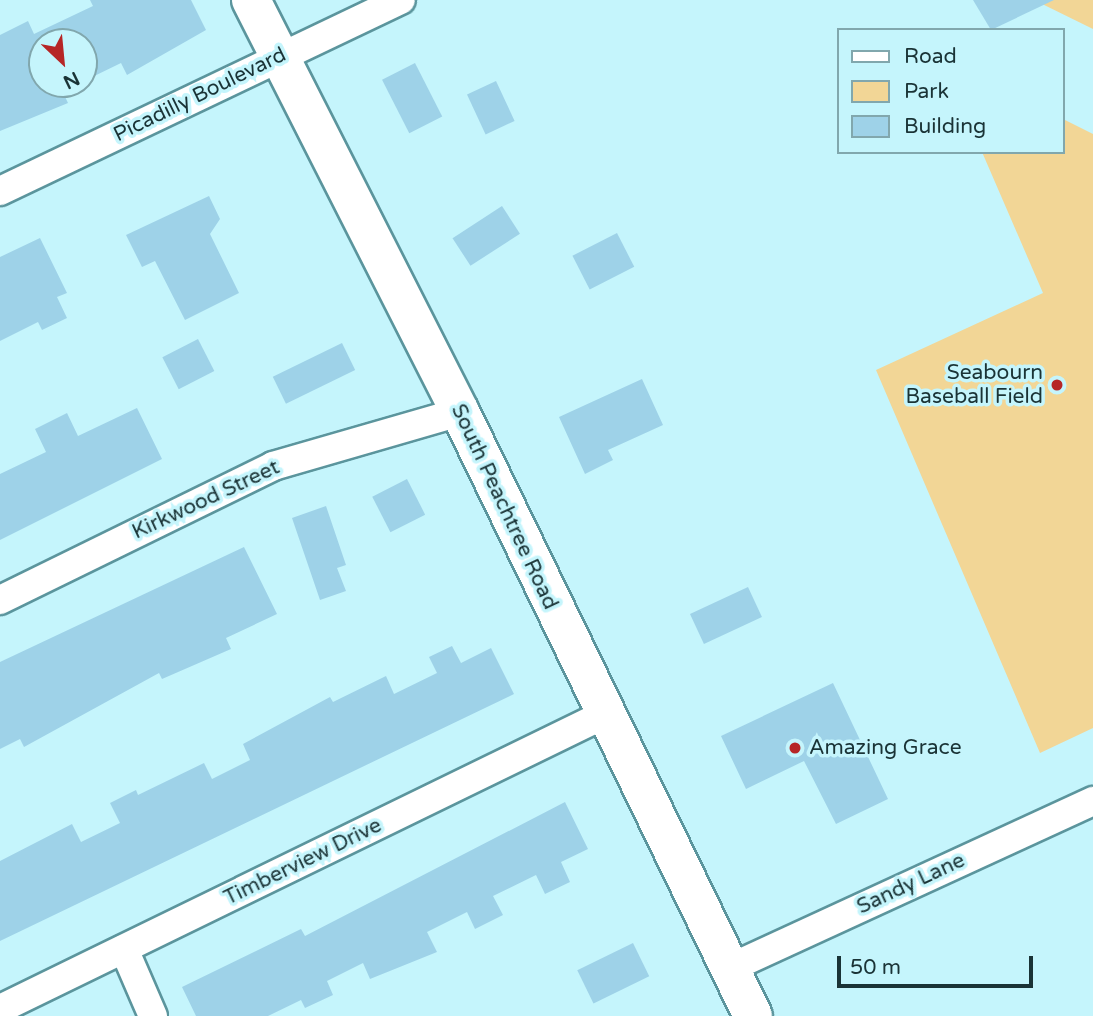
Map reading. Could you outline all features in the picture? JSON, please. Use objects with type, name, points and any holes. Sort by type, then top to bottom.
[{"type":"main road","name":"South Peachtree Road","points":[[251,0],[460,412],[753,1016]]},
{"type":"street","name":"Picadilly Boulevard","points":[[0,191],[401,0]]},
{"type":"street","name":"Kirkwood Street","points":[[0,600],[272,466],[460,412]]},
{"type":"street","name":"Timberview Drive","points":[[0,1009],[605,714]]},
{"type":"street","name":"Sandy Lane","points":[[730,968],[1093,801]]},
{"type":"street","points":[[124,949],[153,1016]]},
{"type":"green space","points":[[1034,0],[1093,0],[1093,29]]},
{"type":"green space","points":[[1065,120],[1093,134],[1093,728],[1040,753],[876,370],[1043,293],[983,154],[1065,154]]},
{"type":"building","points":[[90,0],[191,0],[206,30],[127,75],[121,63],[98,74],[98,28],[47,28],[93,6]]},
{"type":"building","points":[[973,0],[1054,0],[995,28],[990,28]]},
{"type":"building","points":[[28,21],[31,28],[28,28],[28,98],[66,98],[68,103],[0,131],[0,35]]},
{"type":"building","points":[[415,63],[442,116],[409,133],[382,80]]},
{"type":"building","points":[[496,81],[515,121],[486,134],[467,95]]},
{"type":"building","points":[[209,196],[220,219],[210,234],[239,293],[185,320],[155,261],[142,267],[126,235]]},
{"type":"building","points":[[502,206],[520,234],[470,266],[453,238]]},
{"type":"building","points":[[617,233],[634,267],[590,290],[572,256]]},
{"type":"building","points":[[40,238],[67,293],[57,297],[67,318],[42,330],[38,322],[0,341],[0,257]]},
{"type":"building","points":[[198,339],[214,371],[179,389],[162,357]]},
{"type":"building","points":[[342,343],[355,370],[286,404],[273,377]]},
{"type":"building","points":[[642,379],[663,425],[608,450],[613,460],[585,474],[559,417]]},
{"type":"building","points":[[137,408],[162,459],[0,540],[0,474],[46,452],[35,429],[67,413],[78,436]]},
{"type":"building","points":[[407,479],[425,515],[390,532],[372,497]]},
{"type":"building","points":[[326,506],[346,565],[337,568],[346,591],[320,600],[292,518]]},
{"type":"building","points":[[244,547],[277,614],[226,638],[231,649],[162,679],[159,673],[24,747],[20,739],[0,749],[0,662]]},
{"type":"building","points":[[748,587],[762,617],[704,644],[690,614]]},
{"type":"building","points":[[452,646],[461,663],[491,648],[514,694],[0,941],[0,861],[72,824],[81,842],[120,823],[110,803],[136,790],[138,795],[204,763],[212,779],[250,760],[243,744],[330,697],[333,702],[386,676],[394,694],[437,673],[429,657]]},
{"type":"building","name":"Amazing Grace","points":[[833,683],[888,799],[836,824],[804,761],[746,789],[721,736]]},
{"type":"building","points":[[565,802],[588,849],[561,862],[570,882],[545,894],[536,875],[493,896],[503,915],[475,929],[467,912],[427,932],[437,952],[370,979],[363,963],[327,981],[333,995],[305,1008],[301,1000],[268,1016],[196,1016],[182,987],[301,929],[305,936]]},
{"type":"building","points":[[633,943],[649,976],[593,1003],[577,970]]},
{"type":"place","name":"Seabourn Baseball Field","points":[[1057,385]]},
{"type":"place","name":"Amazing Grace","points":[[795,748]]}]
